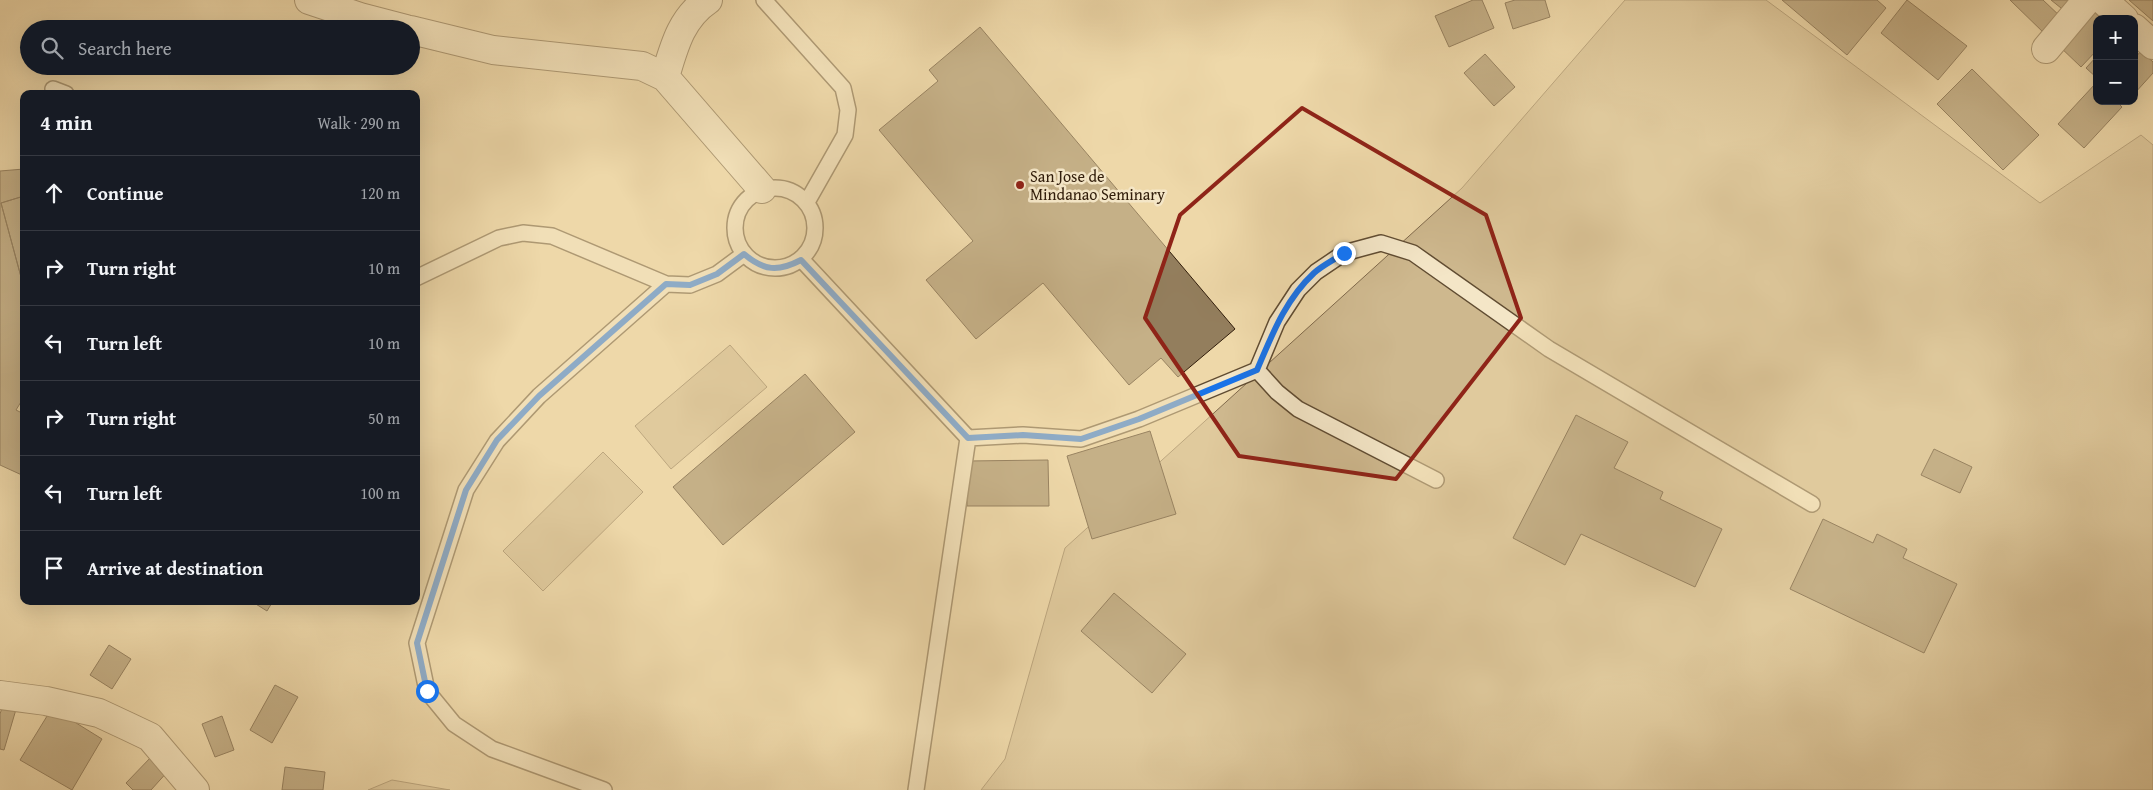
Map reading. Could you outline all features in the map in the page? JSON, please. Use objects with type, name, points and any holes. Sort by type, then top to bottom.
[{"type":"street","points":[[309,0],[372,20]]},
{"type":"street","points":[[665,77],[674,44],[683,26],[692,13],[708,0]]},
{"type":"street","points":[[2046,48],[2087,0]]},
{"type":"street","points":[[2103,0],[2120,15]]},
{"type":"street","points":[[420,32],[493,50],[642,66],[665,77],[762,189]]},
{"type":"street","points":[[2138,32],[2153,45]]},
{"type":"street","points":[[0,695],[46,701],[99,713],[150,737],[195,790]]},
{"type":"lane","points":[[764,0],[843,88],[848,110],[846,135],[807,202]]},
{"type":"lane","points":[[779,187],[794,192],[807,202],[814,216],[816,232],[812,247],[801,260],[788,267],[771,268],[756,264],[744,254],[736,240],[734,224],[739,208],[749,196],[762,189],[779,187]]},
{"type":"lane","points":[[420,276],[499,238],[523,233],[552,236],[666,284],[690,285],[717,274],[744,254]]},
{"type":"lane","points":[[801,260],[968,438],[1023,435],[1081,439],[1139,419],[1257,370],[1276,322],[1298,290],[1316,272],[1344,253],[1381,243],[1413,253],[1549,350],[1812,504]]},
{"type":"lane","points":[[604,790],[492,749],[454,724],[427,691],[417,643],[466,490],[497,440],[539,396],[666,284]]},
{"type":"lane","points":[[1257,370],[1277,392],[1298,409],[1436,480]]},
{"type":"lane","points":[[916,790],[968,438]]},
{"type":"highlighted area","points":[[1302,108],[1486,215],[1521,318],[1396,479],[1239,456],[1145,318],[1180,215]]},
{"type":"shaded area","points":[[1625,0],[1766,0],[2040,203],[2141,135],[2153,145],[2153,790],[981,790],[1005,759],[1065,548],[1462,188]]},
{"type":"shaded area","points":[[730,345],[767,387],[671,469],[635,426]]},
{"type":"shaded area","points":[[603,452],[643,492],[543,591],[503,551]]},
{"type":"shaded area","points":[[392,780],[450,790],[368,790]]},
{"type":"building","points":[[1473,0],[1482,0],[1494,28],[1449,47],[1435,16]]},
{"type":"building","points":[[1515,0],[1545,0],[1550,17],[1513,29],[1505,3]]},
{"type":"building","points":[[1782,0],[1877,0],[1886,8],[1847,55]]},
{"type":"building","points":[[1907,0],[1967,46],[1938,80],[1881,33]]},
{"type":"building","points":[[2010,0],[2043,0],[2063,19],[2047,36]]},
{"type":"building","points":[[2051,0],[2083,0],[2071,16]]},
{"type":"building","points":[[2129,0],[2153,0],[2153,21]]},
{"type":"building","points":[[2091,9],[2098,15],[2093,15],[2093,54],[2081,67],[2057,44]]},
{"type":"building","name":"San Jose de Mindanao Seminary","points":[[980,27],[1235,329],[1178,377],[1161,358],[1129,385],[1043,283],[976,339],[926,280],[973,241],[879,130],[938,81],[929,70]]},
{"type":"building","points":[[2141,51],[2153,62],[2153,73],[2138,90],[2138,60],[2138,54]]},
{"type":"building","points":[[1485,54],[1515,87],[1494,106],[1464,73]]},
{"type":"building","points":[[2093,60],[2093,74],[2086,68]]},
{"type":"building","points":[[1972,69],[2039,135],[2003,170],[1937,104]]},
{"type":"building","points":[[2093,86],[2093,105],[2120,105],[2122,107],[2084,148],[2058,124]]},
{"type":"building","points":[[20,169],[20,197],[1,203],[20,273],[20,404],[16,410],[20,412],[20,474],[0,465],[0,171]]},
{"type":"building","points":[[20,197],[20,273],[1,203]]},
{"type":"building","points":[[805,374],[855,432],[723,545],[673,487]]},
{"type":"building","points":[[1576,415],[1628,442],[1614,468],[1663,492],[1660,499],[1722,529],[1695,587],[1581,534],[1565,565],[1513,538]]},
{"type":"building","points":[[1150,431],[1176,514],[1092,539],[1067,456]]},
{"type":"building","points":[[1934,449],[1972,467],[1960,493],[1921,475]]},
{"type":"building","points":[[1048,460],[1049,506],[967,506],[967,461]]},
{"type":"building","points":[[1823,519],[1873,543],[1877,534],[1907,549],[1903,558],[1957,584],[1924,653],[1790,589]]},
{"type":"building","points":[[1114,593],[1186,654],[1152,693],[1081,631]]},
{"type":"building","points":[[257,605],[271,605],[267,611]]},
{"type":"building","points":[[109,645],[131,659],[112,689],[90,675]]},
{"type":"building","points":[[275,685],[298,697],[272,743],[250,730]]},
{"type":"building","points":[[4,702],[17,706],[4,750],[0,749],[0,714]]},
{"type":"building","points":[[52,708],[102,739],[72,790],[20,760]]},
{"type":"building","points":[[222,716],[234,750],[215,757],[202,724]]},
{"type":"building","points":[[153,755],[169,770],[151,790],[133,790],[126,783]]},
{"type":"building","points":[[285,767],[325,772],[323,790],[282,790]]},
{"type":"place","name":"San Jose de Mindanao Seminary","points":[[1020,185]]},
{"type":"route","points":[[427,691],[417,643],[466,490],[497,440],[539,396],[666,284],[690,285],[717,274],[744,254],[756,264],[771,268],[788,267],[801,260],[968,438],[1023,435],[1081,439],[1139,419],[1257,370],[1276,322],[1298,290],[1316,272],[1344,253]]}]
